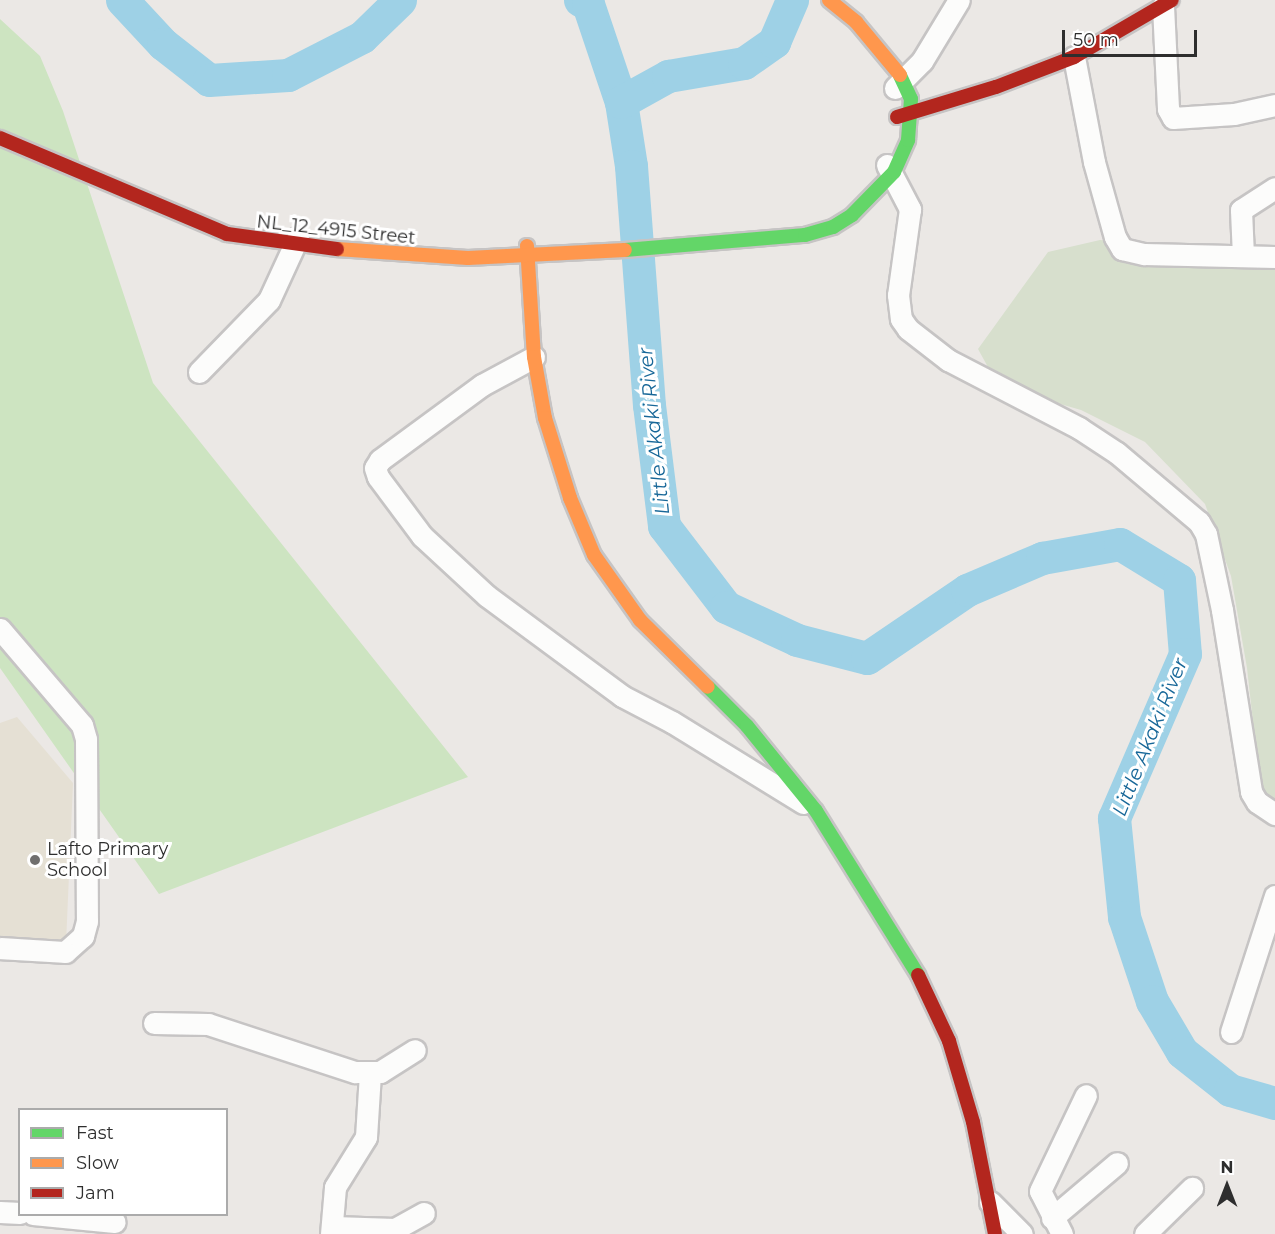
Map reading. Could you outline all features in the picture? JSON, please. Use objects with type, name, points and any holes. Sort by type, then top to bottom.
[{"type":"main road","points":[[824,3],[898,86],[912,114],[909,140],[889,167]]},
{"type":"main road","points":[[897,117],[912,114],[1074,57],[1168,3]]},
{"type":"main road","points":[[889,167],[897,117],[898,86]]},
{"type":"main road","name":"NL_12_4915 Street","points":[[0,127],[230,223],[297,241]]},
{"type":"main road","name":"NL_12_4915 Street","points":[[0,138],[226,234],[297,241],[433,248],[528,251],[579,248],[683,240],[772,228],[826,216],[889,167]]},
{"type":"main road","points":[[528,251],[534,357],[548,429],[570,498],[594,555],[640,620],[747,726],[816,812],[932,1001],[961,1081],[990,1202],[995,1234]]},
{"type":"street","points":[[898,86],[922,61],[959,0]]},
{"type":"street","points":[[1168,3],[1168,110],[1173,118],[1234,114],[1275,105]]},
{"type":"street","points":[[1074,57],[1094,162],[1115,237],[1122,249],[1143,255],[1275,257]]},
{"type":"street","points":[[889,167],[910,208],[898,295],[901,319],[908,329],[948,360],[1079,428],[1117,453],[1188,511],[1206,534],[1251,792],[1257,802],[1275,813]]},
{"type":"street","points":[[1243,256],[1241,210],[1275,188]]},
{"type":"street","points":[[199,372],[269,300],[297,241]]},
{"type":"street","points":[[534,357],[482,385],[380,460],[375,468],[378,477],[422,536],[487,596],[622,696],[672,722],[816,812]]},
{"type":"street","points":[[0,629],[82,725],[86,739],[87,921],[83,936],[65,952],[0,948]]},
{"type":"street","points":[[1231,1032],[1268,940],[1275,896]]},
{"type":"street","points":[[154,1023],[191,1020],[208,1024],[370,1074],[380,1072],[415,1050]]},
{"type":"street","points":[[370,1074],[366,1137],[335,1187],[332,1230],[395,1229],[424,1213]]},
{"type":"street","points":[[1086,1095],[1042,1181],[1043,1202],[1057,1226],[1117,1163]]},
{"type":"street","points":[[1145,1234],[1192,1188]]},
{"type":"street","points":[[990,1202],[1022,1234]]},
{"type":"street","points":[[0,1212],[18,1213]]},
{"type":"street","points":[[45,1216],[115,1222]]},
{"type":"shaded area","name":"Lafto Primary School","points":[[17,717],[73,783],[66,943],[0,937],[0,723]]},
{"type":"green space","points":[[0,19],[40,56],[63,111],[153,383],[468,777],[159,894],[0,668]]},
{"type":"green space","points":[[1100,240],[1275,255],[1275,817],[1263,811],[1247,668],[1231,576],[1205,504],[1145,442],[1081,410],[1036,397],[994,378],[978,349],[1048,252]]},
{"type":"waterway","name":"Little Akaki River","points":[[122,0],[163,44],[209,80],[288,75],[362,37],[400,0]]},
{"type":"waterway","name":"Little Akaki River","points":[[580,0],[588,4],[621,102],[631,166],[649,405],[664,526],[726,607],[797,640],[867,658],[967,590],[1042,558],[1120,544],[1179,580],[1185,654],[1114,818],[1124,917],[1152,1001],[1182,1052],[1230,1090],[1275,1103]]},
{"type":"waterway","points":[[621,102],[668,76],[744,63],[774,42],[792,0]]},
{"type":"traffic: fast","points":[[625,250],[805,235],[833,227],[852,215],[894,172],[908,140],[911,99],[900,75]]},
{"type":"traffic: fast","points":[[708,687],[747,726],[816,811],[918,975]]},
{"type":"traffic: slow","points":[[829,0],[856,22],[900,75]]},
{"type":"traffic: slow","points":[[527,246],[534,357],[545,418],[570,498],[594,555],[640,620],[708,687]]},
{"type":"traffic: slow","points":[[337,249],[468,258],[625,250]]},
{"type":"traffic: jam","points":[[897,117],[996,87],[1074,57],[1172,0]]},
{"type":"traffic: jam","points":[[0,138],[227,234],[337,249]]},
{"type":"traffic: jam","points":[[918,975],[949,1041],[973,1122],[995,1234]]},
{"type":"place","name":"Lafto Primary School","points":[[35,860]]}]
